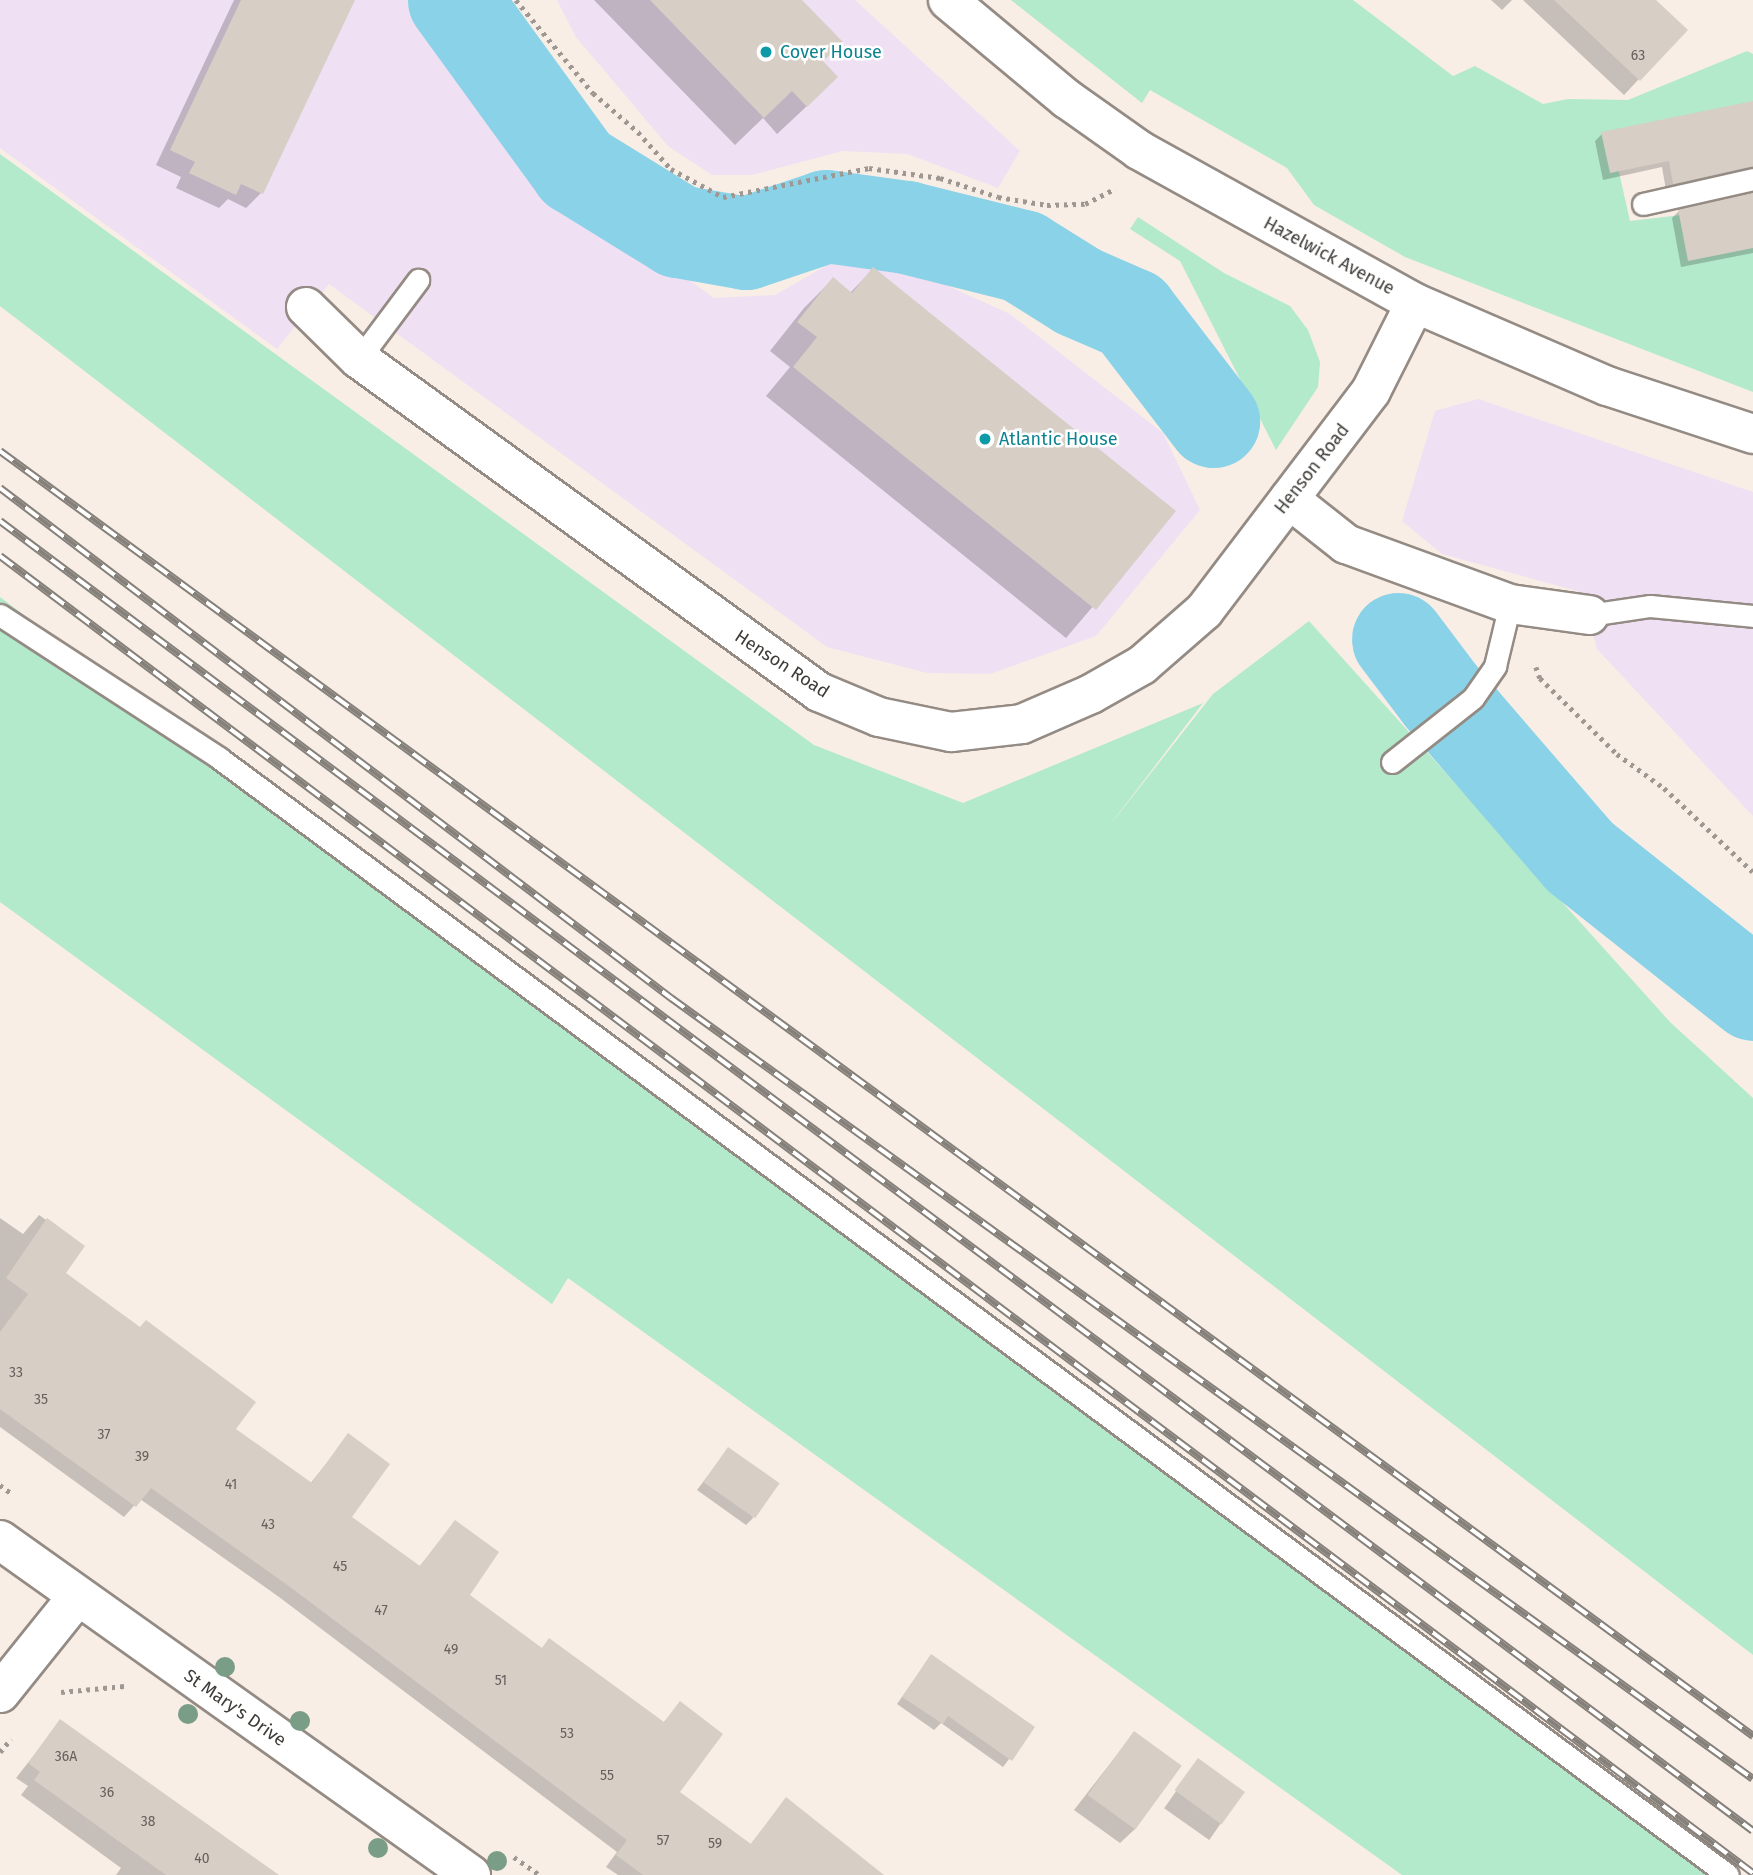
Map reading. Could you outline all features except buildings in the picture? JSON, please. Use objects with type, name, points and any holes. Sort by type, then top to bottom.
[{"type":"street","name":"Hazelwick Avenue","points":[[948,0],[1067,99],[1139,150],[1415,303],[1607,386],[1753,434]]},
{"type":"street","name":"Henson Road","points":[[306,306],[359,359],[819,692],[879,717],[950,732],[1022,724],[1142,665],[1205,611],[1371,391],[1415,303]]},
{"type":"street","points":[[1289,499],[1346,544],[1510,604],[1589,615]]},
{"type":"street","name":"St Mary's Drive","points":[[0,1540],[471,1875]]},
{"type":"street","points":[[0,1693],[77,1597]]},
{"type":"lane","points":[[1643,204],[1753,179]]},
{"type":"lane","points":[[359,359],[418,280]]},
{"type":"lane","points":[[1392,762],[1473,698],[1495,666],[1510,604]]},
{"type":"lane","points":[[1589,615],[1650,606],[1753,616]]},
{"type":"lane","points":[[0,615],[219,758],[1728,1875]]},
{"type":"path","points":[[516,0],[593,93],[671,169],[723,197],[869,168],[940,178],[998,197],[1047,205],[1085,204],[1116,189]]},
{"type":"path","points":[[1510,604],[1540,678],[1617,754],[1664,788],[1753,872]]},
{"type":"path","points":[[48,1693],[130,1686]]},
{"type":"path","points":[[0,1752],[18,1730]]},
{"type":"shaded area","points":[[0,0],[431,0],[493,85],[485,106],[584,204],[714,298],[775,295],[827,265],[860,256],[891,260],[1010,314],[1163,433],[1200,510],[1096,636],[990,674],[927,673],[827,647],[329,284],[277,349],[0,148]]},
{"type":"shaded area","points":[[557,0],[855,0],[1020,151],[998,188],[907,154],[843,151],[752,175],[712,175],[668,146],[576,37]]},
{"type":"shaded area","points":[[1478,399],[1753,492],[1753,816],[1597,649],[1581,592],[1442,554],[1402,521],[1435,411]]},
{"type":"green space","points":[[1011,0],[1353,0],[1453,76],[1475,66],[1543,104],[1568,99],[1628,100],[1747,51],[1753,54],[1753,105],[1612,141],[1630,221],[1681,215],[1753,242],[1753,392],[1405,257],[1314,205],[1287,168],[1150,90],[1142,103]]},
{"type":"green space","points":[[0,154],[814,745],[963,803],[1203,703],[1103,834],[1213,694],[1309,621],[1670,1022],[1753,1098],[1753,1655],[0,306]]},
{"type":"green space","points":[[1138,217],[1224,273],[1290,306],[1308,330],[1320,362],[1318,387],[1276,450],[1180,261],[1130,229]]},
{"type":"green space","points":[[0,597],[1728,1875],[1402,1875],[568,1278],[552,1304],[0,902]]},
{"type":"waterway","points":[[454,0],[576,168],[678,231],[746,243],[826,216],[906,227],[1022,256],[1078,291],[1131,314],[1213,421]]},
{"type":"waterway","points":[[1398,639],[1441,696],[1579,856],[1753,994]]},
{"type":"railway","points":[[0,451],[1753,1736]]},
{"type":"railway","points":[[0,488],[671,998],[1753,1779]]},
{"type":"railway","points":[[0,521],[1753,1831]]},
{"type":"railway","points":[[0,556],[1753,1873]]},
{"type":"place","name":"Cover House","points":[[766,52]]},
{"type":"place","name":"Atlantic House","points":[[985,439]]}]
